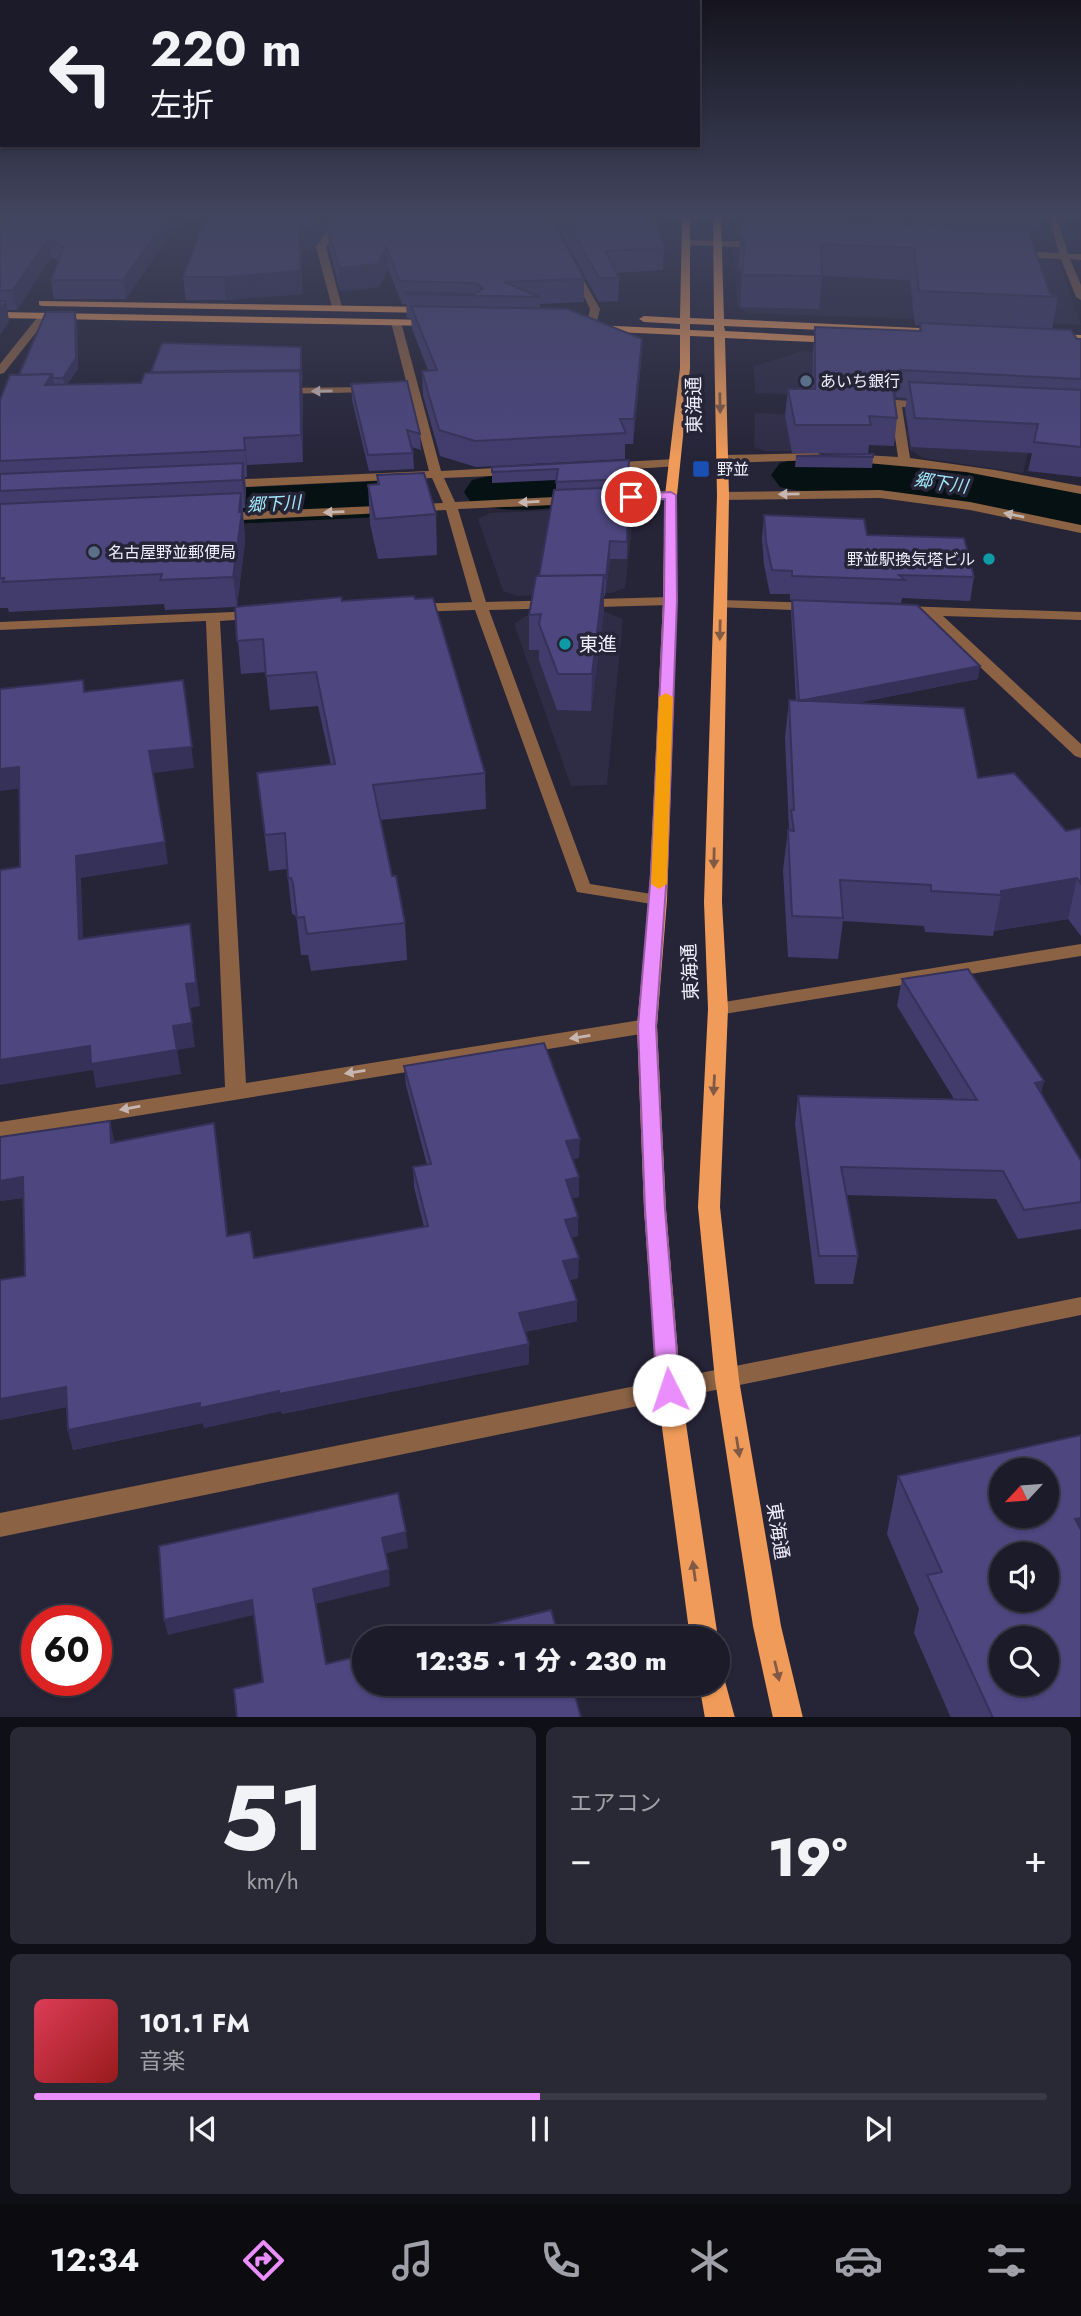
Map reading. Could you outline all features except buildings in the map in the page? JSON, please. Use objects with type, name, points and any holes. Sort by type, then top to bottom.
[{"type":"main road","name":"東海通","points":[[685,298],[685,368],[671,495],[670,601],[658,900],[647,1026],[655,1209],[669,1390],[702,1626]]},
{"type":"main road","name":"東海通","points":[[719,298],[723,496],[713,902],[718,1009],[709,1206],[727,1380],[767,1626],[788,1717]]},
{"type":"main road","points":[[26,303],[443,311]]},
{"type":"main road","points":[[0,315],[452,323]]},
{"type":"main road","points":[[577,321],[848,340]]},
{"type":"main road","points":[[720,329],[956,332]]},
{"type":"main road","points":[[1039,336],[1081,338]]},
{"type":"main road","points":[[716,1696],[720,1717]]},
{"type":"street","points":[[335,298],[337,307]]},
{"type":"street","points":[[589,298],[595,309],[593,322]]},
{"type":"street","points":[[0,371],[44,316]]},
{"type":"street","points":[[396,322],[408,389],[436,474],[451,507],[480,605],[583,888],[658,900]]},
{"type":"street","points":[[263,391],[387,390]]},
{"type":"street","points":[[904,461],[896,403],[936,405]]},
{"type":"street","points":[[722,459],[809,457],[904,461],[993,472],[1081,490]]},
{"type":"street","points":[[594,467],[674,463]]},
{"type":"street","points":[[214,484],[528,470]]},
{"type":"street","points":[[723,496],[880,494],[970,506],[1081,529]]},
{"type":"street","points":[[205,517],[671,495]]},
{"type":"street","points":[[400,609],[670,601]]},
{"type":"street","points":[[720,604],[834,607]]},
{"type":"street","points":[[889,609],[1081,617]]},
{"type":"street","points":[[934,612],[937,619],[1081,753]]},
{"type":"street","points":[[0,626],[267,614]]},
{"type":"street","points":[[213,617],[236,1090]]},
{"type":"street","points":[[718,1009],[1081,950]]},
{"type":"street","points":[[0,1130],[647,1026]]},
{"type":"street","points":[[0,1525],[727,1380],[1081,1306]]},
{"type":"shaded area","points":[[736,298],[1072,298],[1081,325],[750,313],[737,308]]},
{"type":"shaded area","points":[[803,351],[929,356],[934,402],[755,393],[754,366]]},
{"type":"shaded area","points":[[755,413],[800,415],[805,451],[765,451],[754,447]]},
{"type":"shaded area","points":[[906,430],[1030,436],[1031,442],[1023,473],[923,458],[910,450]]},
{"type":"shaded area","points":[[621,507],[634,512],[625,588],[611,593],[518,596],[503,591],[478,519],[490,513]]},
{"type":"shaded area","points":[[606,612],[623,619],[607,785],[571,786],[514,624],[526,616]]},
{"type":"waterway","name":"郷下川","points":[[800,475],[872,477],[941,484],[1081,509]]},
{"type":"waterway","name":"郷下川","points":[[493,492],[577,488]]},
{"type":"waterway","name":"郷下川","points":[[0,517],[380,499]]},
{"type":"slow traffic","points":[[659,884],[666,697]]},
{"type":"place","name":"あいち銀行","points":[[806,381]]},
{"type":"place","name":"野並","points":[[701,469]]},
{"type":"place","name":"名古屋野並郵便局","points":[[94,552]]},
{"type":"place","name":"野並駅換気塔ビル","points":[[989,559]]},
{"type":"place","name":"東進","points":[[565,644]]},
{"type":"route","points":[[631,497],[671,495],[670,601],[658,900],[647,1026],[655,1209],[669,1390]]}]
